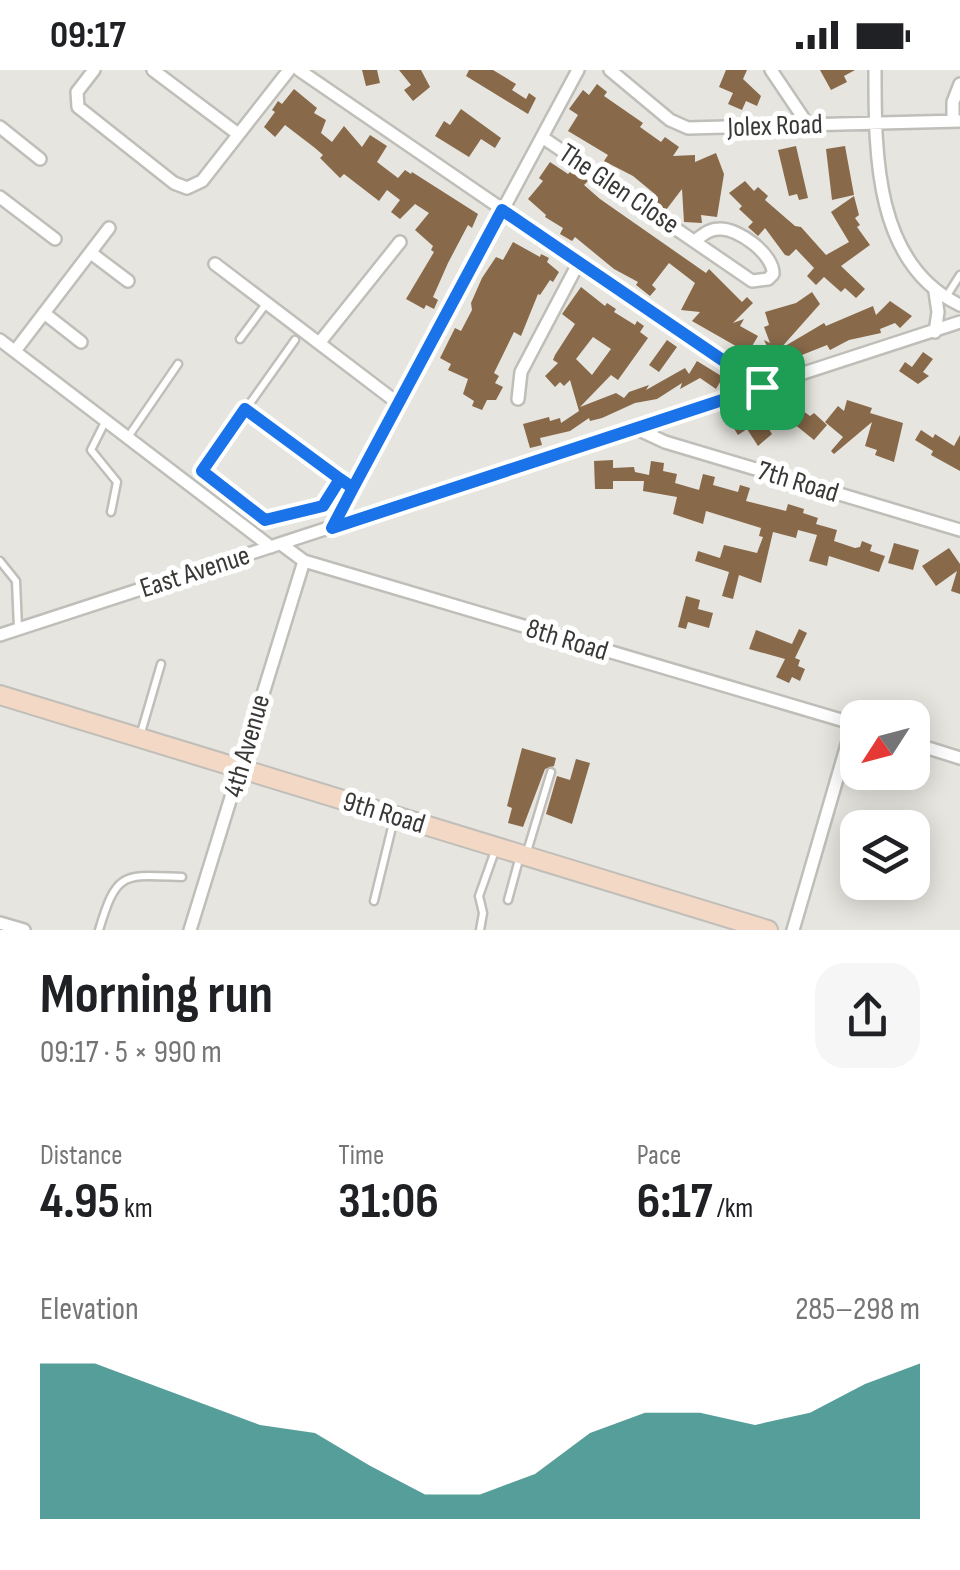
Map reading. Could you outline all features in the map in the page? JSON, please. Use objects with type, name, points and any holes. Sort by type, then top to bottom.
[{"type":"main road","name":"9th Road","points":[[0,694],[768,930]]},
{"type":"street","points":[[94,70],[77,92],[78,107],[180,187],[192,188],[202,181],[289,70]]},
{"type":"street","points":[[153,70],[238,134]]},
{"type":"street","points":[[299,70],[762,387]]},
{"type":"street","points":[[332,528],[578,70]]},
{"type":"street","name":"Jolex Road","points":[[610,70],[682,126],[956,121]]},
{"type":"street","points":[[771,70],[808,124]]},
{"type":"street","points":[[876,70],[875,124],[890,227],[905,254],[940,294],[960,305]]},
{"type":"street","points":[[956,121],[954,102],[960,84]]},
{"type":"street","points":[[0,126],[40,159]]},
{"type":"street","name":"The Glen Close","points":[[542,137],[752,282],[768,280],[773,274],[768,258],[732,232],[712,230],[696,240]]},
{"type":"street","points":[[0,196],[55,239]]},
{"type":"street","points":[[15,351],[108,228]]},
{"type":"street","points":[[320,342],[400,242]]},
{"type":"street","points":[[91,252],[128,281]]},
{"type":"street","points":[[518,399],[521,372],[579,262]]},
{"type":"street","points":[[215,264],[398,404]]},
{"type":"street","points":[[935,332],[940,294]]},
{"type":"street","points":[[44,313],[81,342]]},
{"type":"street","name":"East Avenue","points":[[0,634],[960,322]]},
{"type":"street","name":"8th Road","points":[[0,340],[276,546],[304,561],[840,719]]},
{"type":"street","name":"7th Road","points":[[637,429],[665,442],[960,530]]},
{"type":"street","name":"4th Avenue","points":[[190,930],[304,561]]},
{"type":"street","points":[[930,748],[960,758]]},
{"type":"street","points":[[793,930],[840,776]]},
{"type":"street","points":[[0,923],[24,930]]},
{"type":"lane","points":[[940,294],[960,275]]},
{"type":"lane","points":[[240,338],[267,302]]},
{"type":"lane","points":[[295,340],[202,471],[259,517],[272,520],[318,508],[327,502],[340,479]]},
{"type":"lane","points":[[128,438],[178,364]]},
{"type":"lane","points":[[245,409],[353,488]]},
{"type":"lane","points":[[106,421],[91,450],[117,482],[111,512]]},
{"type":"lane","points":[[0,561],[16,581],[18,629]]},
{"type":"lane","points":[[139,737],[161,664]]},
{"type":"lane","points":[[508,900],[551,772]]},
{"type":"lane","points":[[374,901],[394,816]]},
{"type":"lane","points":[[480,930],[483,913],[479,896],[496,847]]},
{"type":"lane","points":[[99,930],[118,883],[133,876],[182,877]]},
{"type":"building","points":[[362,70],[377,70],[380,83],[366,86]]},
{"type":"building","points":[[399,70],[421,70],[430,87],[413,101],[404,90],[411,85]]},
{"type":"building","points":[[469,70],[493,70],[516,84],[512,90],[526,99],[529,93],[536,98],[528,114],[466,76]]},
{"type":"building","points":[[726,70],[747,70],[743,79],[761,96],[757,106],[746,101],[742,110],[728,104],[733,93],[719,87]]},
{"type":"building","points":[[820,70],[855,70],[844,76],[847,82],[831,90]]},
{"type":"building","points":[[597,84],[607,92],[604,96],[643,123],[640,127],[661,142],[665,137],[679,147],[673,156],[695,155],[695,162],[716,153],[724,174],[717,217],[701,215],[702,223],[684,222],[682,189],[666,210],[652,201],[656,195],[633,176],[604,161],[608,155],[568,131],[578,115],[569,109],[583,90],[589,95]]},
{"type":"building","points":[[294,89],[317,108],[314,113],[326,120],[321,133],[332,142],[344,126],[362,147],[370,135],[387,146],[377,162],[398,178],[405,170],[412,172],[478,214],[448,263],[433,297],[438,300],[434,309],[426,305],[424,309],[406,299],[434,252],[433,246],[415,230],[429,213],[415,204],[400,219],[391,212],[400,200],[387,190],[379,201],[344,174],[340,178],[320,158],[323,155],[285,125],[275,137],[264,127],[278,101],[282,104]]},
{"type":"building","points":[[461,109],[501,138],[495,148],[481,139],[469,157],[435,136],[444,121],[450,125]]},
{"type":"building","points":[[796,146],[808,198],[799,200],[797,194],[789,196],[778,150]]},
{"type":"building","points":[[845,146],[854,195],[832,200],[826,149]]},
{"type":"building","points":[[550,162],[568,174],[573,169],[588,181],[584,185],[600,199],[706,273],[709,269],[742,302],[747,297],[753,303],[733,323],[744,319],[740,326],[758,336],[748,353],[692,321],[700,312],[681,310],[695,283],[669,263],[652,285],[656,289],[650,296],[636,285],[638,282],[614,269],[575,237],[572,241],[560,234],[563,228],[545,217],[528,199],[543,181],[539,178]]},
{"type":"building","points":[[745,181],[754,191],[758,187],[768,196],[765,200],[801,227],[826,255],[849,242],[831,212],[854,196],[859,215],[855,218],[860,225],[857,227],[870,245],[841,266],[865,289],[856,298],[845,288],[841,292],[824,277],[816,285],[807,276],[814,268],[796,249],[785,255],[765,228],[758,236],[748,227],[753,222],[729,193]]},
{"type":"building","points":[[513,242],[549,258],[547,262],[559,272],[538,294],[521,336],[514,332],[494,373],[499,376],[495,383],[503,387],[496,400],[487,400],[482,410],[472,406],[474,401],[463,394],[468,379],[448,370],[451,364],[440,358],[455,328],[461,331],[482,278],[496,257],[503,260]]},
{"type":"building","points":[[581,287],[635,325],[637,321],[644,326],[640,332],[648,338],[618,380],[611,375],[580,407],[616,393],[624,398],[629,392],[649,385],[646,390],[685,368],[689,374],[697,361],[723,377],[716,389],[700,378],[680,389],[682,383],[657,399],[635,403],[602,418],[589,418],[570,431],[540,438],[542,445],[530,448],[523,424],[549,417],[550,421],[560,418],[561,423],[579,411],[570,380],[555,387],[545,376],[558,363],[553,360],[555,355],[575,324],[562,314]],"holes":[[[593,337],[611,349],[592,375],[576,359]]]},
{"type":"building","points":[[812,292],[820,304],[780,349],[824,323],[826,326],[873,306],[876,315],[890,301],[912,316],[900,328],[895,323],[880,329],[881,333],[849,340],[830,350],[827,345],[787,361],[786,356],[763,363],[771,355],[764,340],[770,343],[764,327],[769,325],[765,312],[796,303]]},
{"type":"building","points":[[667,340],[677,347],[659,372],[649,365]]},
{"type":"building","points":[[923,352],[933,359],[923,372],[929,376],[918,384],[899,371],[905,362],[912,367]]},
{"type":"building","points":[[847,400],[872,408],[870,413],[903,423],[894,462],[875,455],[877,450],[865,446],[872,422],[834,454],[831,451],[843,437],[825,422],[838,406],[844,411]]},
{"type":"building","points":[[753,403],[772,434],[758,446],[747,429],[738,435],[728,419]]},
{"type":"building","points":[[792,403],[810,416],[814,413],[827,425],[814,440],[783,415]]},
{"type":"building","points":[[921,430],[954,446],[960,435],[960,471],[931,455],[933,451],[915,440]]},
{"type":"building","points":[[613,460],[613,468],[634,467],[635,472],[649,475],[651,461],[664,463],[663,471],[677,474],[675,483],[699,490],[703,474],[715,477],[713,485],[738,492],[740,485],[750,488],[746,501],[786,511],[788,504],[804,509],[803,513],[818,518],[816,524],[837,530],[834,541],[855,548],[862,541],[872,545],[870,551],[885,556],[879,572],[829,556],[827,566],[809,561],[817,535],[798,530],[796,538],[773,532],[761,583],[739,575],[733,599],[722,596],[729,572],[695,561],[698,551],[720,558],[724,545],[757,553],[763,537],[759,536],[761,528],[706,511],[703,524],[673,514],[677,497],[643,491],[644,481],[613,481],[613,489],[595,489],[594,461]]},
{"type":"building","points":[[894,543],[919,550],[913,570],[888,563]]},
{"type":"building","points":[[949,548],[960,564],[960,594],[951,591],[957,571],[936,586],[922,566]]},
{"type":"building","points":[[686,596],[700,600],[698,609],[713,613],[709,628],[688,622],[686,629],[678,627]]},
{"type":"building","points":[[799,629],[807,633],[795,658],[800,660],[798,666],[805,669],[800,681],[792,677],[789,683],[776,677],[785,659],[749,649],[756,630],[792,644]]},
{"type":"building","points":[[522,748],[556,758],[554,766],[545,769],[523,827],[508,823],[512,808],[507,806]]},
{"type":"building","points":[[576,759],[590,763],[572,824],[546,814],[557,776],[570,780]]},
{"type":"route","points":[[762,387],[332,528],[353,488],[340,479],[323,506],[265,520],[202,471],[245,409],[353,488],[502,210],[762,387]]}]
